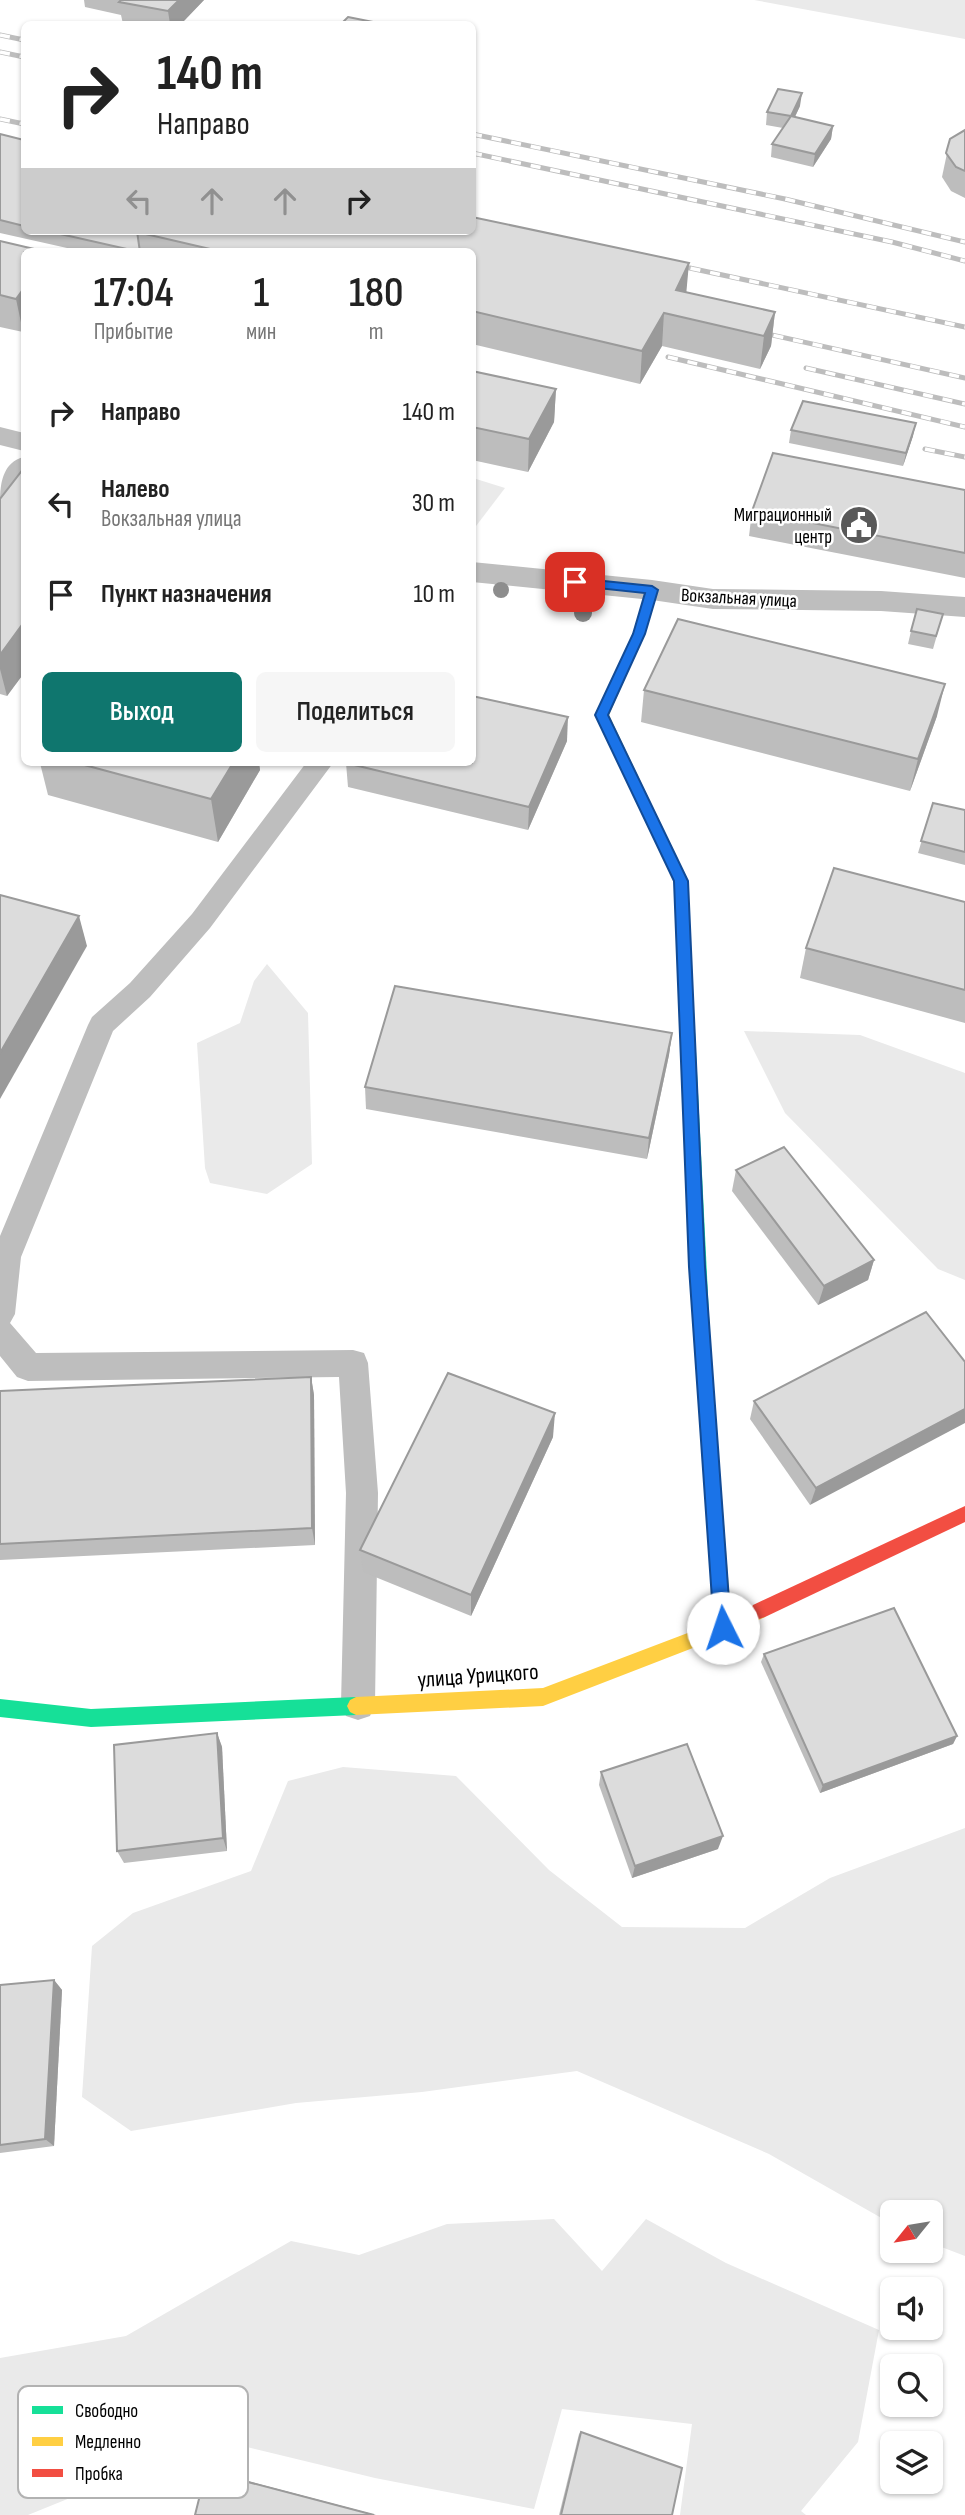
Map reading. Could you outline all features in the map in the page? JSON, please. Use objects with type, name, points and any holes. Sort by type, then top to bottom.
[{"type":"street","points":[[0,436],[21,441]]},
{"type":"street","name":"Вокзальная улица","points":[[476,572],[652,590],[713,599],[881,601],[965,607]]},
{"type":"street","points":[[652,590],[639,634],[602,715],[681,881],[697,1267],[723,1628]]},
{"type":"street","name":"улица Урицкого","points":[[0,1708],[91,1718],[542,1697],[723,1628],[965,1514]]},
{"type":"lane","points":[[0,494],[21,468]]},
{"type":"lane","points":[[0,1314],[6,1257],[102,1026],[140,990],[201,921],[318,766]]},
{"type":"lane","points":[[0,1333],[28,1367],[353,1363],[362,1493],[358,1704]]},
{"type":"shaded area","points":[[754,0],[965,0],[965,39]]},
{"type":"shaded area","points":[[476,479],[505,488],[476,526]]},
{"type":"shaded area","points":[[267,964],[308,1013],[312,1164],[267,1194],[210,1183],[205,1168],[197,1043],[240,1023],[254,981]]},
{"type":"shaded area","points":[[744,1031],[860,1035],[965,1073],[965,1280],[938,1269],[785,1113]]},
{"type":"shaded area","points":[[343,1767],[456,1776],[549,1870],[622,1927],[745,1928],[830,1878],[965,1828],[965,2256],[943,2248],[943,2200],[880,2200],[880,2217],[769,2154],[577,2071],[422,2092],[296,2103],[131,2131],[82,2097],[92,1946],[133,1913],[251,1871],[288,1781]]},
{"type":"shaded area","points":[[554,2219],[602,2271],[646,2219],[726,2263],[879,2330],[858,2442],[801,2511],[806,2515],[680,2515],[692,2424],[562,2409],[534,2509],[375,2478],[248,2447],[248,2386],[18,2386],[18,2498],[70,2498],[28,2515],[0,2515],[0,2358],[126,2336],[291,2241],[359,2255],[447,2224]]},
{"type":"building","points":[[179,0],[168,11],[119,2]]},
{"type":"building","points":[[348,17],[368,21],[344,21]]},
{"type":"building","points":[[778,89],[802,93],[791,116],[767,112]]},
{"type":"building","points":[[791,116],[833,126],[815,154],[772,144]]},
{"type":"building","points":[[965,130],[965,171],[956,167],[946,153],[950,139]]},
{"type":"building","points":[[0,134],[21,139],[21,225],[0,220]]},
{"type":"building","points":[[476,218],[689,263],[676,290],[775,312],[764,336],[664,313],[642,351],[476,312],[476,248],[206,248],[150,235],[476,235]]},
{"type":"building","points":[[65,235],[138,235],[139,248],[122,248]]},
{"type":"building","points":[[0,241],[30,248],[21,248],[21,292],[16,299],[0,295]]},
{"type":"building","points":[[476,372],[556,389],[529,439],[476,428]]},
{"type":"building","points":[[803,401],[916,423],[906,453],[791,430]]},
{"type":"building","points":[[773,453],[965,490],[965,553],[752,511]]},
{"type":"building","points":[[21,472],[21,626],[0,655],[0,499]]},
{"type":"building","points":[[917,609],[943,614],[936,636],[911,631]]},
{"type":"building","points":[[678,619],[945,684],[918,759],[644,690]]},
{"type":"building","points":[[476,697],[568,717],[529,807],[358,766],[476,766]]},
{"type":"building","points":[[88,766],[231,766],[211,799]]},
{"type":"building","points":[[933,803],[965,810],[965,852],[921,841]]},
{"type":"building","points":[[834,868],[965,902],[965,990],[806,948]]},
{"type":"building","points":[[0,895],[79,916],[0,1053]]},
{"type":"building","points":[[395,986],[672,1033],[649,1138],[365,1087]]},
{"type":"building","points":[[784,1147],[874,1260],[824,1286],[736,1170]]},
{"type":"building","points":[[926,1312],[965,1362],[965,1409],[816,1488],[754,1401]]},
{"type":"building","points":[[448,1373],[555,1413],[471,1595],[360,1550]]},
{"type":"building","points":[[311,1377],[312,1528],[0,1544],[0,1391]]},
{"type":"building","points":[[894,1608],[957,1736],[823,1785],[764,1654]]},
{"type":"building","points":[[217,1733],[223,1838],[117,1851],[114,1745]]},
{"type":"building","points":[[687,1744],[723,1836],[635,1866],[601,1772]]},
{"type":"building","points":[[54,1980],[45,2139],[0,2145],[0,1985]]},
{"type":"building","points":[[581,2432],[682,2468],[672,2515],[561,2515]]},
{"type":"building","points":[[248,2482],[374,2515],[195,2515],[199,2498],[248,2498]]},
{"type":"railway","points":[[0,35],[21,39]]},
{"type":"railway","points":[[0,52],[21,56]]},
{"type":"railway","points":[[0,119],[21,123]]},
{"type":"railway","points":[[476,135],[785,199],[965,242]]},
{"type":"railway","points":[[476,154],[892,242],[965,261]]},
{"type":"railway","points":[[671,264],[965,327]]},
{"type":"railway","points":[[754,331],[965,378]]},
{"type":"railway","points":[[668,357],[965,427]]},
{"type":"railway","points":[[806,368],[965,404]]},
{"type":"railway","points":[[925,449],[965,457]]},
{"type":"traffic: fast","points":[[682,910],[703,1356]]},
{"type":"traffic: fast","points":[[0,1708],[91,1718],[356,1706]]},
{"type":"traffic: slow","points":[[652,590],[639,633],[602,715],[681,881],[682,910]]},
{"type":"traffic: slow","points":[[703,1356],[723,1628]]},
{"type":"traffic: slow","points":[[356,1706],[543,1697],[723,1628],[759,1611]]},
{"type":"traffic: jam","points":[[759,1611],[965,1514]]},
{"type":"place","name":"Миграционный центр","points":[[859,525]]},
{"type":"route","points":[[575,582],[652,590],[639,634],[602,715],[681,881],[697,1267],[723,1628]]}]
